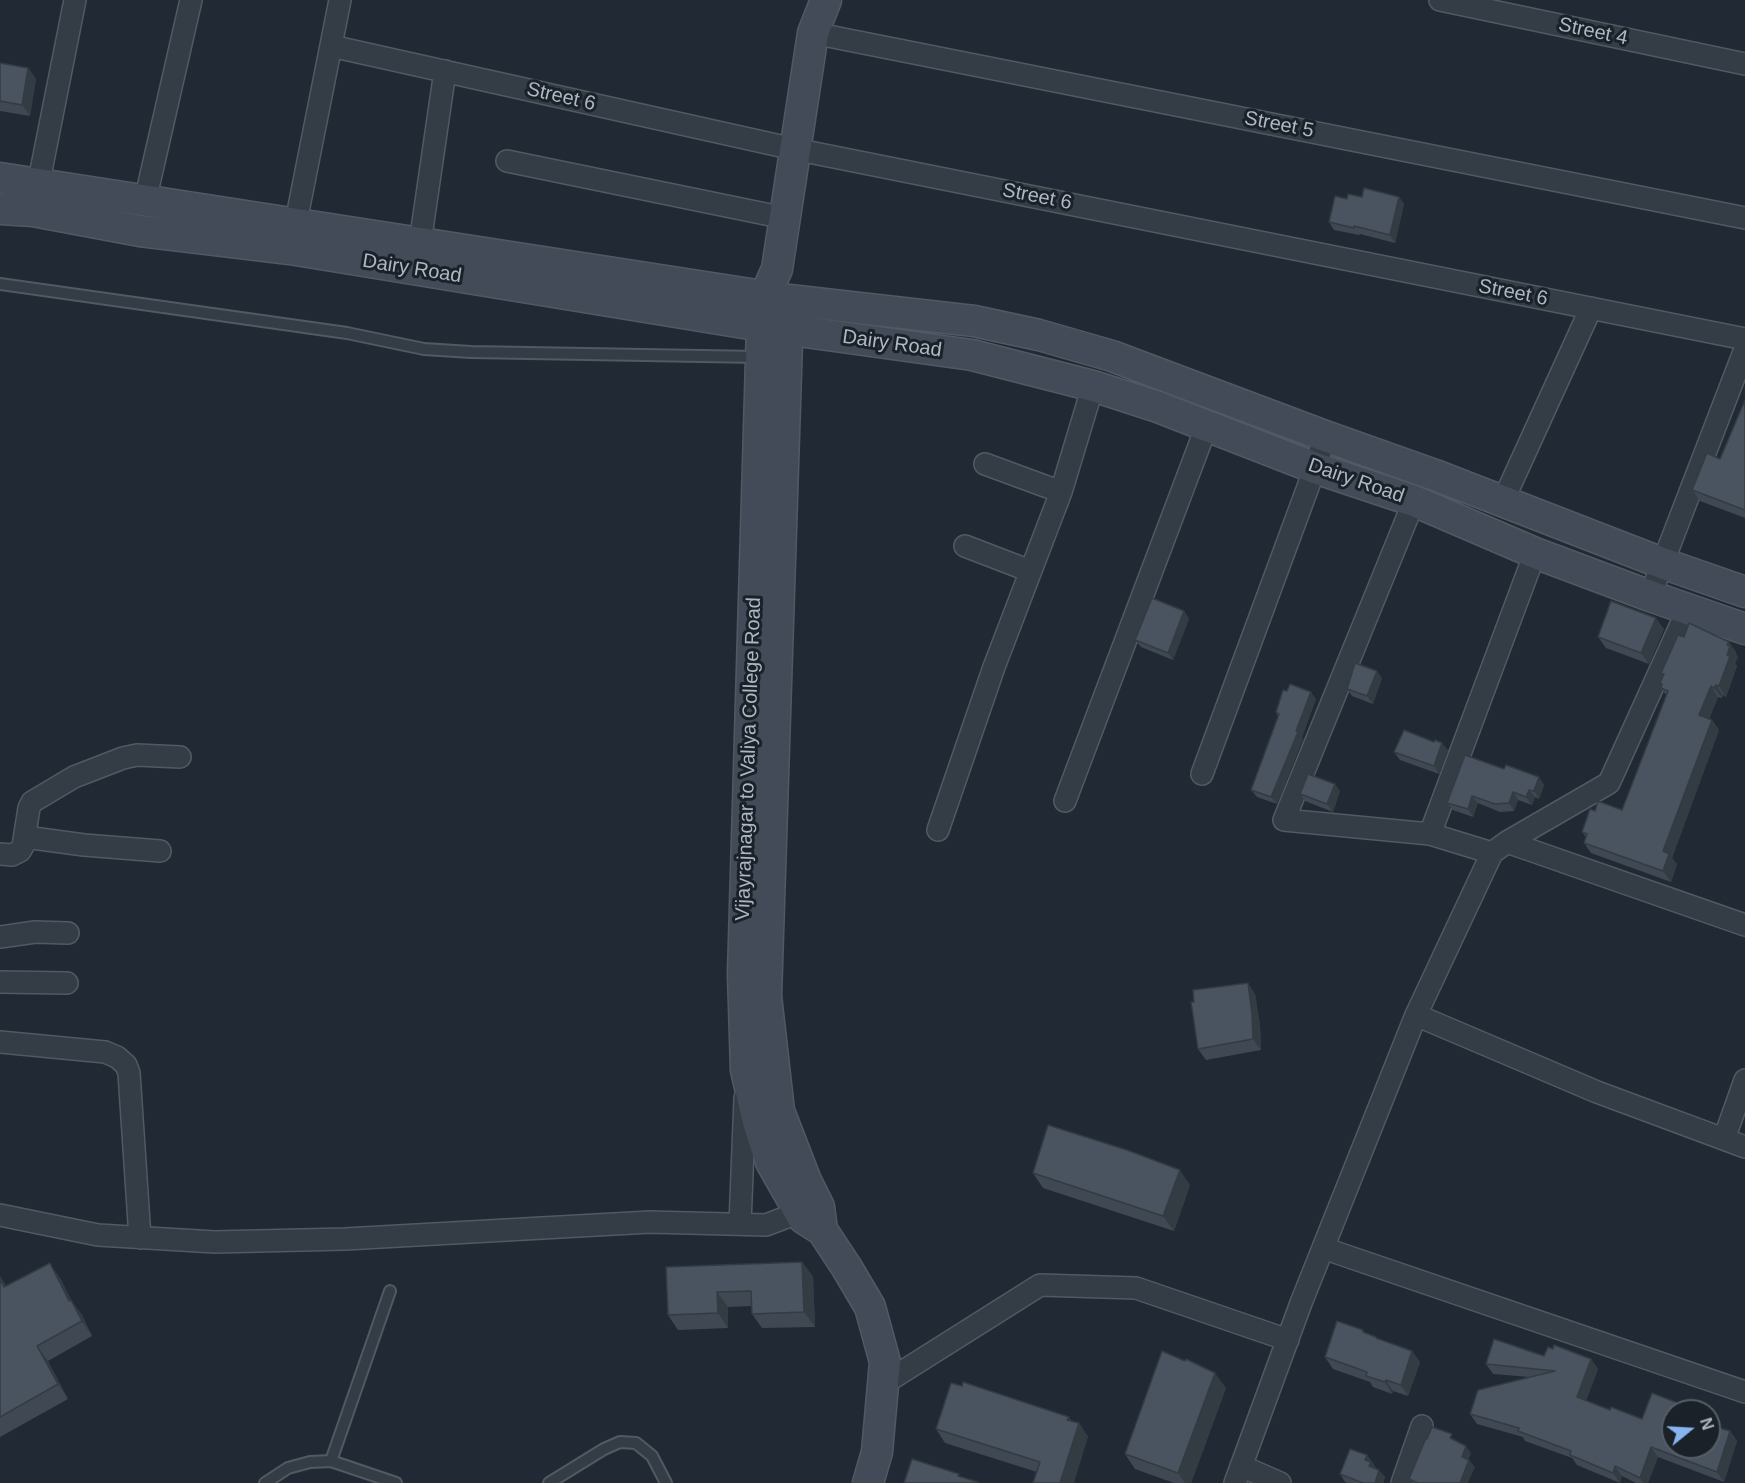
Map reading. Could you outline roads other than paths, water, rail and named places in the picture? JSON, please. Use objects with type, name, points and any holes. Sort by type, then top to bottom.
[{"type":"main road","name":"Vijayrajnagar to Valiya College Road","points":[[811,1221],[819,1207],[806,1181],[779,1112],[766,996],[774,328],[777,269],[794,149],[813,33],[826,0]]},
{"type":"main road","name":"Dairy Road","points":[[0,178],[35,198],[140,231],[420,243],[777,298],[974,321],[1039,335],[1112,356],[1325,436],[1435,474],[1662,563],[1745,592]]},
{"type":"main road","name":"Dairy Road","points":[[0,209],[35,198],[145,201],[293,236],[774,328],[972,354],[1158,406],[1315,468],[1414,501],[1535,553],[1745,629]]},
{"type":"main road","name":"Vijayrajnagar to Valiya College Road","points":[[774,328],[760,357],[743,974],[746,1070],[758,1122],[771,1162],[811,1221],[847,1268],[870,1307],[885,1362],[878,1452],[868,1483]]},
{"type":"street","points":[[35,198],[75,0]]},
{"type":"street","points":[[145,201],[191,0]]},
{"type":"street","points":[[293,236],[340,0]]},
{"type":"street","name":"Street 4","points":[[1440,0],[1745,64]]},
{"type":"street","name":"Street 5","points":[[813,33],[1745,218]]},
{"type":"street","name":"Street 6","points":[[331,46],[794,149],[1592,308],[1744,349]]},
{"type":"street","points":[[420,243],[445,71]]},
{"type":"street","points":[[507,161],[785,219]]},
{"type":"street","points":[[1503,501],[1592,308]]},
{"type":"street","points":[[1650,596],[1744,349]]},
{"type":"street","points":[[938,830],[994,668],[1061,492],[1093,386]]},
{"type":"street","points":[[1065,801],[1207,425]]},
{"type":"street","points":[[1202,774],[1325,436]]},
{"type":"street","points":[[985,464],[1061,492]]},
{"type":"street","points":[[1414,501],[1284,820],[1430,834],[1500,847],[1745,925]]},
{"type":"street","points":[[965,546],[1030,571]]},
{"type":"street","points":[[1430,834],[1535,553]]},
{"type":"street","points":[[1280,1483],[1238,1475],[1287,1340],[1416,1015],[1500,847],[1609,783],[1688,609]]},
{"type":"street","points":[[0,854],[12,855],[24,846],[29,808],[32,802],[74,777],[137,755],[180,758]]},
{"type":"street","points":[[25,837],[84,845],[160,851]]},
{"type":"street","points":[[0,937],[35,932],[68,933]]},
{"type":"street","points":[[0,982],[67,983]]},
{"type":"street","points":[[1416,1015],[1597,1092],[1745,1147]]},
{"type":"street","points":[[0,1042],[105,1052],[117,1057],[126,1065],[129,1073],[140,1238]]},
{"type":"street","points":[[740,1224],[746,1070]]},
{"type":"street","points":[[1724,1139],[1745,1080]]},
{"type":"street","points":[[0,1215],[98,1235],[215,1242],[345,1239],[650,1222],[766,1225],[811,1221]]},
{"type":"street","points":[[1323,1248],[1745,1392]]},
{"type":"street","points":[[883,1384],[1040,1285],[1136,1288],[1287,1340]]},
{"type":"street","points":[[1402,1483],[1422,1426]]},
{"type":"lane","points":[[0,284],[347,333],[424,349],[471,352],[760,357]]},
{"type":"lane","points":[[331,1461],[390,1291]]},
{"type":"lane","points":[[549,1483],[604,1449],[620,1442],[636,1443],[652,1456],[666,1483]]},
{"type":"lane","points":[[265,1483],[288,1468],[310,1462],[331,1461],[396,1483]]}]
